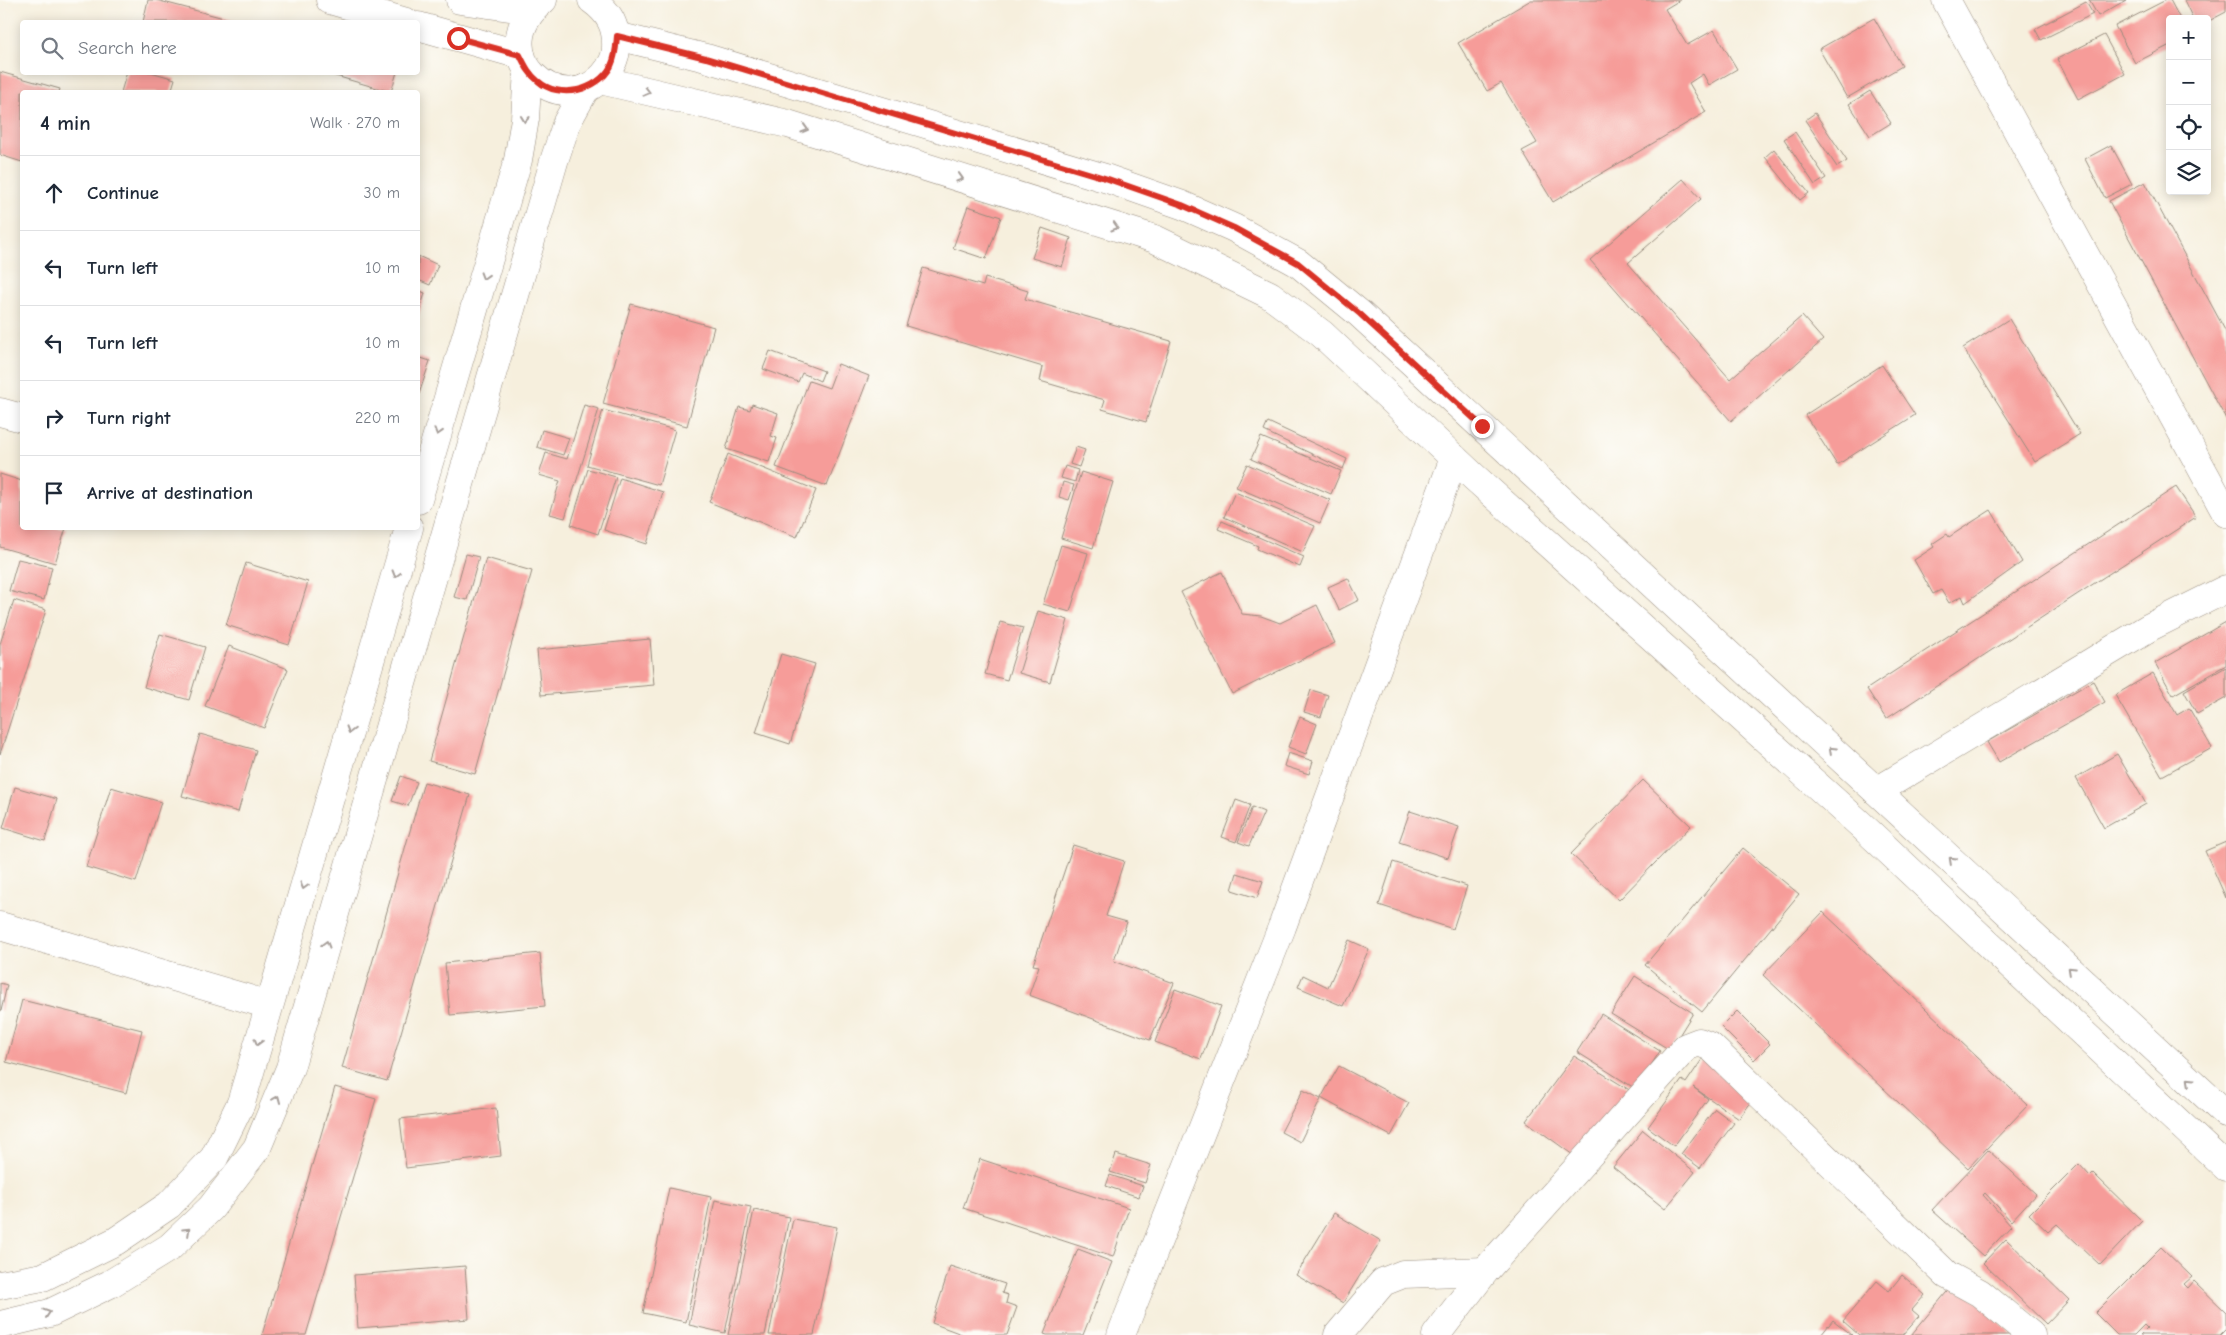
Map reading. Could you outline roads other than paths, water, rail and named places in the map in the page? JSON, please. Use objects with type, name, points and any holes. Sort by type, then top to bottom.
[{"type":"street","points":[[330,0],[399,20]]},
{"type":"street","points":[[460,0],[537,5]]},
{"type":"street","points":[[1946,0],[2226,513]]},
{"type":"street","points":[[0,1325],[50,1313],[110,1284],[170,1247],[212,1208],[257,1148],[293,1059],[555,158],[567,122],[593,84],[610,68],[616,52],[617,36],[612,21],[600,3]]},
{"type":"street","points":[[420,493],[518,160],[525,120],[524,63],[519,40],[523,24],[537,5]]},
{"type":"street","points":[[420,27],[524,63],[539,82],[553,89],[569,92],[593,84],[788,124],[1155,239],[1270,296],[1322,334],[1454,458],[1860,824],[2226,1167]]},
{"type":"street","points":[[617,36],[706,58],[1108,179],[1191,209],[1234,228],[1298,263],[1360,314],[2226,1114]]},
{"type":"street","points":[[0,412],[20,417]]},
{"type":"street","points":[[1121,1335],[1282,927],[1454,458]]},
{"type":"street","points":[[0,1285],[44,1276],[116,1241],[169,1205],[214,1158],[241,1103],[268,1005],[408,530]]},
{"type":"street","points":[[1877,791],[2150,628],[2226,589]]},
{"type":"street","points":[[0,926],[268,1005]]},
{"type":"street","points":[[1436,1335],[1485,1271],[1686,1047],[1699,1042],[1711,1047],[1947,1275],[1980,1294],[2031,1335]]},
{"type":"street","points":[[1338,1335],[1383,1282],[1403,1274],[1485,1271]]}]
